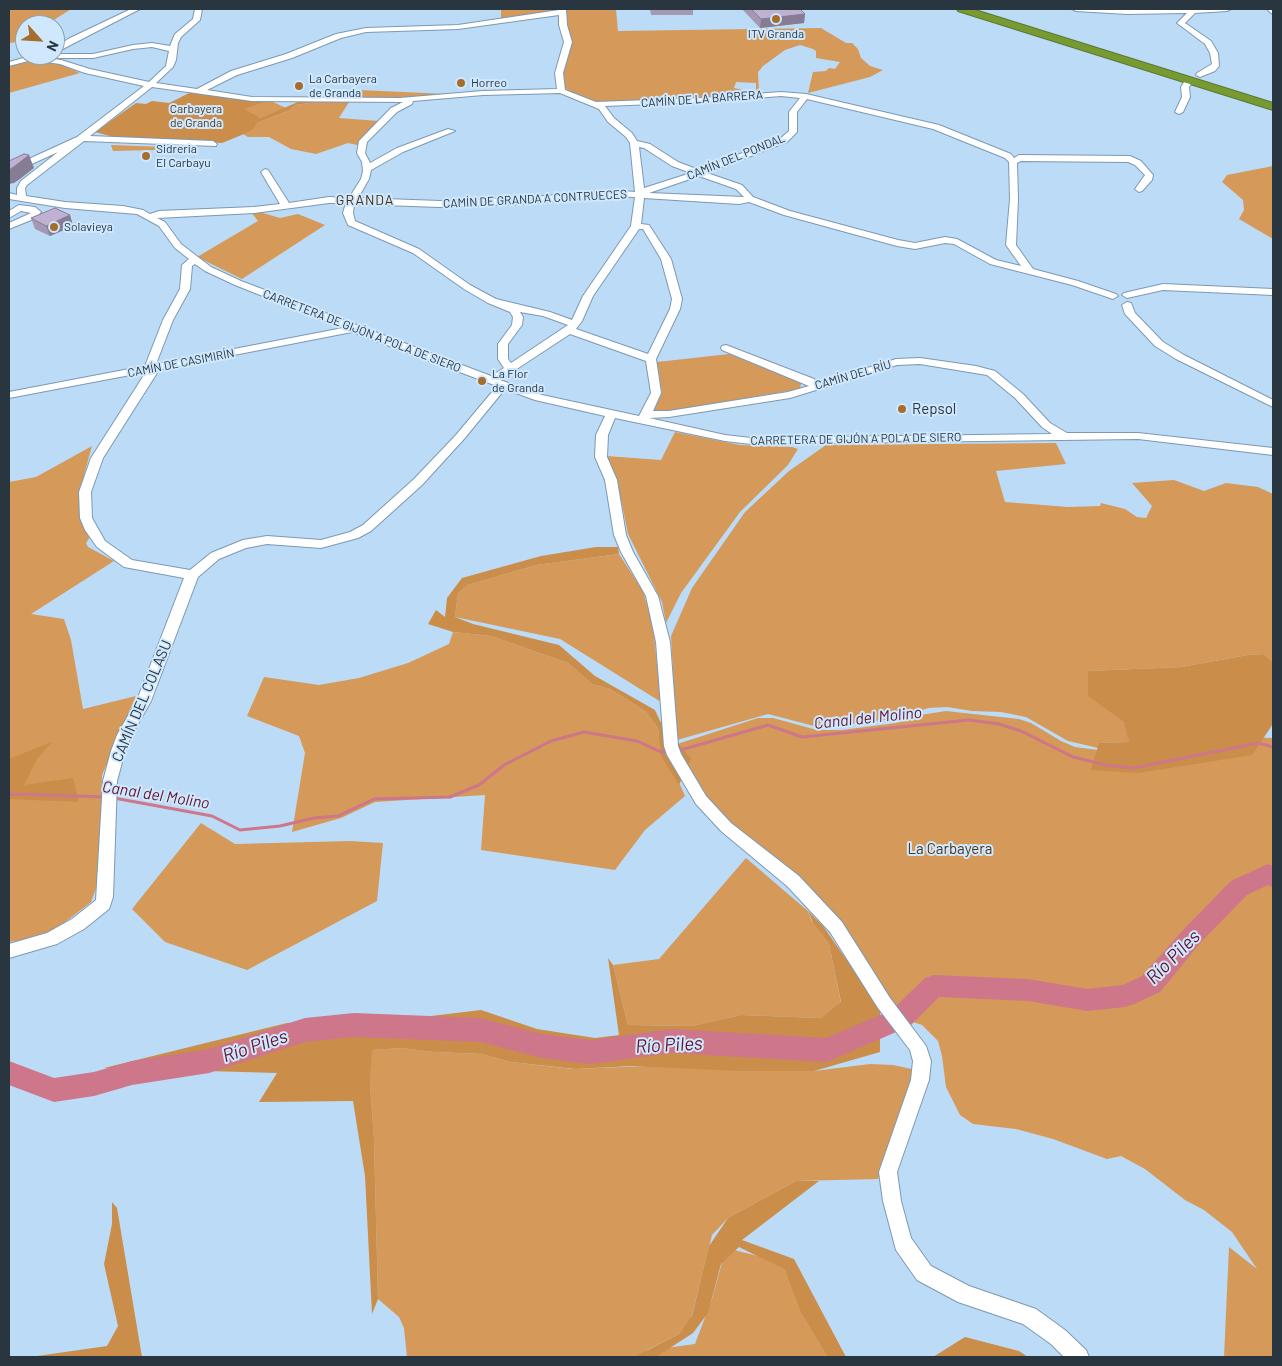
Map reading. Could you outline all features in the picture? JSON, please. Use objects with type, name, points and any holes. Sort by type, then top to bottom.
[{"type":"highway","points":[[962,9],[1273,107]]},
{"type":"highway","points":[[976,9],[1273,102]]},
{"type":"street","points":[[65,45],[136,9]]},
{"type":"street","points":[[184,88],[175,83],[172,74],[174,43],[178,36],[196,20],[198,9]]},
{"type":"street","points":[[1076,9],[1109,11],[1227,9]]},
{"type":"street","points":[[1270,9],[1273,12]]},
{"type":"street","points":[[199,91],[234,73],[289,56],[339,36],[374,28],[458,27],[563,10],[567,47],[553,79],[538,90]]},
{"type":"street","points":[[1193,11],[1181,23],[1208,43],[1214,53],[1216,64],[1212,69],[1200,75]]},
{"type":"street","points":[[527,17],[548,19],[564,25]]},
{"type":"street","points":[[65,55],[93,56],[133,47],[152,45],[173,49]]},
{"type":"street","points":[[65,58],[150,85],[184,88],[252,99],[418,99],[538,90],[561,91],[598,104],[611,120],[629,135],[634,143],[640,194],[636,226],[588,296],[572,327],[505,376],[433,466],[367,528],[341,540],[321,544],[267,540],[243,544],[216,556],[192,575],[135,566],[121,560],[101,544],[91,530],[86,518],[85,492],[97,458],[152,373],[150,365],[168,320],[185,290],[187,265],[195,260]]},
{"type":"street","points":[[16,196],[24,183],[150,85],[172,74]]},
{"type":"street","points":[[553,79],[561,91]]},
{"type":"street","points":[[1179,112],[1186,96],[1185,87],[1187,84]]},
{"type":"street","name":"CAMÍN DE LA BARRERA","points":[[598,104],[703,100],[781,94],[806,96],[920,122],[1008,156],[1013,162]]},
{"type":"street","name":"CAMÍN DEL PONDAL","points":[[640,194],[647,189],[699,173],[788,138],[792,132],[793,112],[806,96]]},
{"type":"street","points":[[418,99],[394,110],[363,141],[361,153],[368,168],[365,179],[348,212],[351,223],[416,251],[480,295],[508,306],[546,314],[572,327],[651,359]]},
{"type":"street","points":[[379,100],[391,105],[394,110]]},
{"type":"street","points":[[368,168],[409,146],[451,131]]},
{"type":"street","points":[[9,171],[84,138],[212,144]]},
{"type":"street","points":[[634,143],[647,146],[675,164],[739,187],[750,199]]},
{"type":"street","points":[[1029,271],[1010,245],[1014,199],[1013,162],[1019,158],[1130,159],[1138,163],[1149,175],[1149,178],[1139,189]]},
{"type":"street","points":[[32,160],[49,159],[48,165]]},
{"type":"street","points":[[265,172],[287,207]]},
{"type":"street","name":"CAMÍN DE GRANDA A CONTRUECES","points":[[150,217],[159,214],[287,207],[320,201],[440,204],[524,201],[593,194],[640,194],[739,201],[750,199],[787,213],[897,243],[920,245],[945,240],[957,242],[993,262],[1075,283],[1113,296],[1117,294],[1127,300]]},
{"type":"street","name":"CARRETERA DE GIJÓN A POLA DE SIERO","points":[[16,196],[65,205],[124,208],[150,217],[162,224],[178,246],[195,260],[208,269],[238,283],[491,381],[505,376],[538,398],[611,415],[645,417],[725,438],[750,441],[1138,436],[1273,452]]},
{"type":"street","points":[[9,226],[24,220],[35,214],[34,210],[19,208],[9,215],[11,218],[24,220]]},
{"type":"street","points":[[636,226],[646,228],[666,259],[677,299],[675,309],[651,359],[656,392],[645,417]]},
{"type":"street","points":[[1273,292],[1163,287],[1127,300],[1130,314],[1159,344],[1180,357],[1273,404]]},
{"type":"street","points":[[505,376],[503,344],[517,325],[518,316],[508,306]]},
{"type":"street","name":"CAMÍN DE CASIMIRÍN","points":[[9,395],[342,332],[352,328]]},
{"type":"street","points":[[726,348],[810,381],[816,386]]},
{"type":"street","name":"CAMÍN DEL RÍU","points":[[645,417],[790,394],[896,362],[930,362],[976,369],[996,377],[1020,396],[1046,425],[1066,437]]},
{"type":"street","points":[[468,372],[505,376]]},
{"type":"street","points":[[611,415],[602,435],[601,457],[611,480],[620,535],[627,552],[652,596],[663,642],[673,752],[701,800],[726,827],[793,881],[830,920],[884,1003],[917,1046],[922,1061],[920,1080],[888,1172],[892,1201],[903,1243],[924,1273],[965,1295],[1029,1316],[1058,1337],[1079,1357]]},
{"type":"street","name":"CAMÍN DEL COLASU","points":[[9,951],[51,939],[78,924],[103,904],[105,897],[109,794],[124,735],[144,701],[192,575]]},
{"type":"green space","points":[[9,9],[71,9],[62,15],[15,15],[15,42],[9,43]]},
{"type":"green space","points":[[501,9],[558,9],[557,11],[501,19]]},
{"type":"green space","points":[[567,9],[616,9],[618,31],[821,28],[846,43],[852,43],[858,49],[861,58],[870,66],[883,70],[870,77],[808,93],[813,72],[826,71],[829,68],[835,69],[840,62],[816,58],[816,51],[800,45],[785,50],[758,72],[759,92],[762,94],[756,93],[756,83],[736,82],[734,88],[743,90],[743,96],[707,99],[594,101],[569,91],[563,86],[563,70],[569,33],[565,12]]},
{"type":"green space","points":[[15,63],[15,65],[62,65],[80,73],[9,93],[9,65]]},
{"type":"green space","points":[[358,90],[449,94],[395,99],[350,97],[352,92]]},
{"type":"green space","points":[[194,91],[230,98],[269,100],[286,108],[260,118],[181,97]]},
{"type":"green space","name":"Carbayera de Granda","points":[[194,91],[230,98],[269,100],[244,109],[260,118],[298,102],[329,100],[295,105],[290,110],[257,123],[249,132],[222,143],[114,137],[95,132],[136,103],[146,104],[152,101],[169,103]]},
{"type":"green space","points":[[330,100],[349,102],[339,118],[379,121],[357,145],[348,143],[316,154],[291,149],[269,137],[248,137],[243,134],[249,132],[257,123],[290,110],[295,105]]},
{"type":"green space","points":[[111,145],[194,148],[194,149],[113,151]]},
{"type":"green space","points":[[1273,166],[1273,239],[1239,219],[1244,210],[1243,200],[1222,182],[1227,175]]},
{"type":"green space","points":[[256,211],[280,218],[298,214],[325,225],[242,279],[197,257],[258,221],[251,212]]},
{"type":"green space","points":[[729,354],[801,383],[800,389],[657,413],[654,410],[662,393],[657,362]]},
{"type":"green space","points":[[675,432],[740,445],[792,447],[798,449],[788,465],[740,512],[681,593],[666,623],[662,602],[628,534],[622,504],[606,456],[661,460]]},
{"type":"green space","points":[[1056,443],[1066,464],[996,471],[1005,502],[1068,507],[1100,506],[1101,503],[1125,509],[1137,517],[1146,518],[1152,506],[1132,483],[1174,480],[1204,491],[1226,483],[1258,487],[1273,494],[1273,662],[1264,654],[1181,667],[1088,671],[1127,723],[1129,742],[1100,743],[1098,748],[1068,741],[1026,717],[1001,712],[972,711],[947,707],[928,708],[899,718],[842,725],[814,726],[768,714],[677,740],[671,636],[692,588],[745,512],[789,471],[826,445]]},
{"type":"green space","points":[[92,446],[84,475],[90,537],[86,543],[88,547],[114,561],[31,614],[64,619],[71,640],[83,709],[136,696],[102,775],[100,878],[91,902],[47,936],[9,942],[9,482],[36,477]]},
{"type":"green space","points":[[596,547],[618,547],[619,554],[536,565],[468,585],[458,593],[455,617],[473,624],[559,645],[595,676],[655,710],[660,721],[691,759],[679,785],[661,756],[658,728],[645,711],[610,689],[592,684],[568,663],[491,636],[453,632],[428,624],[436,610],[445,617],[447,598],[462,578],[541,556]]},
{"type":"green space","points":[[619,554],[643,591],[653,626],[661,702],[560,639],[455,617],[458,593],[468,585],[536,565]]},
{"type":"green space","points":[[453,632],[491,636],[568,663],[592,684],[610,689],[645,711],[658,728],[659,737],[685,796],[645,830],[615,870],[481,850],[485,795],[375,802],[341,818],[292,832],[305,753],[299,736],[247,716],[264,677],[319,685],[359,678],[408,663],[449,644]]},
{"type":"green space","points":[[1264,654],[1273,662],[1273,724],[1252,755],[1138,773],[1091,770],[1099,743],[1129,742],[1124,722],[1088,696],[1088,671],[1181,667]]},
{"type":"green space","name":"La Carbayera","points":[[946,711],[1019,719],[1031,723],[1075,747],[1137,755],[1249,737],[1273,738],[1273,1357],[1224,1357],[1229,1247],[1257,1269],[1232,1232],[1204,1210],[1185,1200],[1145,1169],[1121,1156],[1107,1159],[1053,1139],[1016,1129],[973,1124],[960,1115],[946,1087],[938,1041],[922,1025],[901,1018],[836,927],[726,827],[671,746],[758,718],[773,718],[817,730],[842,730],[896,723],[920,715]]},
{"type":"green space","points":[[52,742],[37,759],[24,785],[73,778],[79,802],[9,799],[9,759]]},
{"type":"green space","points":[[201,823],[235,844],[350,841],[383,843],[377,901],[247,970],[165,942],[132,909]]},
{"type":"green space","points":[[746,858],[808,911],[811,920],[829,944],[841,1003],[821,1018],[741,1015],[692,1026],[628,1025],[613,965],[659,959]]},
{"type":"green space","points":[[808,911],[823,926],[853,969],[866,978],[901,1018],[880,1013],[880,1052],[814,1071],[739,1071],[633,1066],[575,1069],[511,1062],[482,1054],[433,1052],[402,1048],[372,1050],[370,1084],[374,1139],[378,1299],[372,1314],[365,1176],[353,1101],[259,1102],[277,1073],[104,1068],[287,1023],[431,1016],[481,1010],[537,1029],[595,1038],[619,1035],[608,958],[613,965],[628,1025],[692,1026],[741,1015],[821,1018],[841,1002],[829,944],[813,923]]},
{"type":"green space","points":[[402,1048],[433,1052],[482,1054],[511,1062],[572,1069],[673,1065],[742,1071],[814,1071],[870,1064],[893,1065],[912,1069],[920,1080],[888,1172],[877,1179],[796,1181],[728,1218],[712,1235],[691,1319],[679,1334],[645,1351],[695,1344],[712,1299],[726,1248],[758,1256],[785,1270],[829,1357],[407,1357],[404,1328],[399,1317],[378,1299],[374,1139],[370,1084],[371,1050]]},
{"type":"green space","points":[[796,1181],[819,1181],[742,1240],[794,1259],[846,1357],[828,1357],[801,1312],[785,1270],[739,1247],[721,1264],[708,1313],[693,1333],[656,1357],[634,1357],[679,1334],[692,1316],[709,1246],[728,1218]]},
{"type":"green space","points":[[112,1202],[117,1208],[142,1357],[30,1357],[107,1346],[118,1326],[104,1264],[112,1224]]},
{"type":"green space","points":[[965,1337],[1019,1351],[1028,1357],[933,1357]]},
{"type":"building","points":[[751,9],[800,9],[805,14],[761,19]]},
{"type":"building","points":[[24,154],[29,155],[9,170],[9,161]]},
{"type":"building","points":[[55,208],[70,215],[46,226],[31,218]]},
{"type":"waterway","name":"Canal del Molino","points":[[677,751],[768,725],[802,737],[969,720],[999,724],[1021,731],[1073,757],[1106,765],[1133,768],[1258,743],[1273,747]]},
{"type":"waterway","name":"Canal del Molino","points":[[114,798],[212,816],[240,830],[280,826],[314,818],[338,816],[374,799],[450,797],[479,785],[504,765],[551,741],[584,732],[637,741],[661,752],[668,752]]},
{"type":"waterway","name":"Canal del Molino","points":[[9,794],[106,797]]},
{"type":"waterway","name":"Río Piles","points":[[9,1073],[54,1090],[94,1084],[132,1073],[209,1061],[305,1030],[354,1025],[480,1030],[542,1046],[591,1052],[672,1041],[827,1050],[901,1018],[934,986],[1028,990],[1087,1000],[1125,996],[1151,984],[1193,935],[1239,888],[1268,874],[1273,877]]},
{"type":"place","name":"ITV Granda","points":[[776,19]]},
{"type":"place","name":"Horreo","points":[[461,83]]},
{"type":"place","name":"La Carbayera de Granda","points":[[299,86]]},
{"type":"place","name":"Sidreria El Carbayu","points":[[146,156]]},
{"type":"place","name":"Solavieya","points":[[54,227]]},
{"type":"place","name":"La Flor de Granda","points":[[482,381]]},
{"type":"place","name":"Repsol","points":[[902,409]]},
{"type":"district","name":"GRANDA","points":[[365,200]]}]
